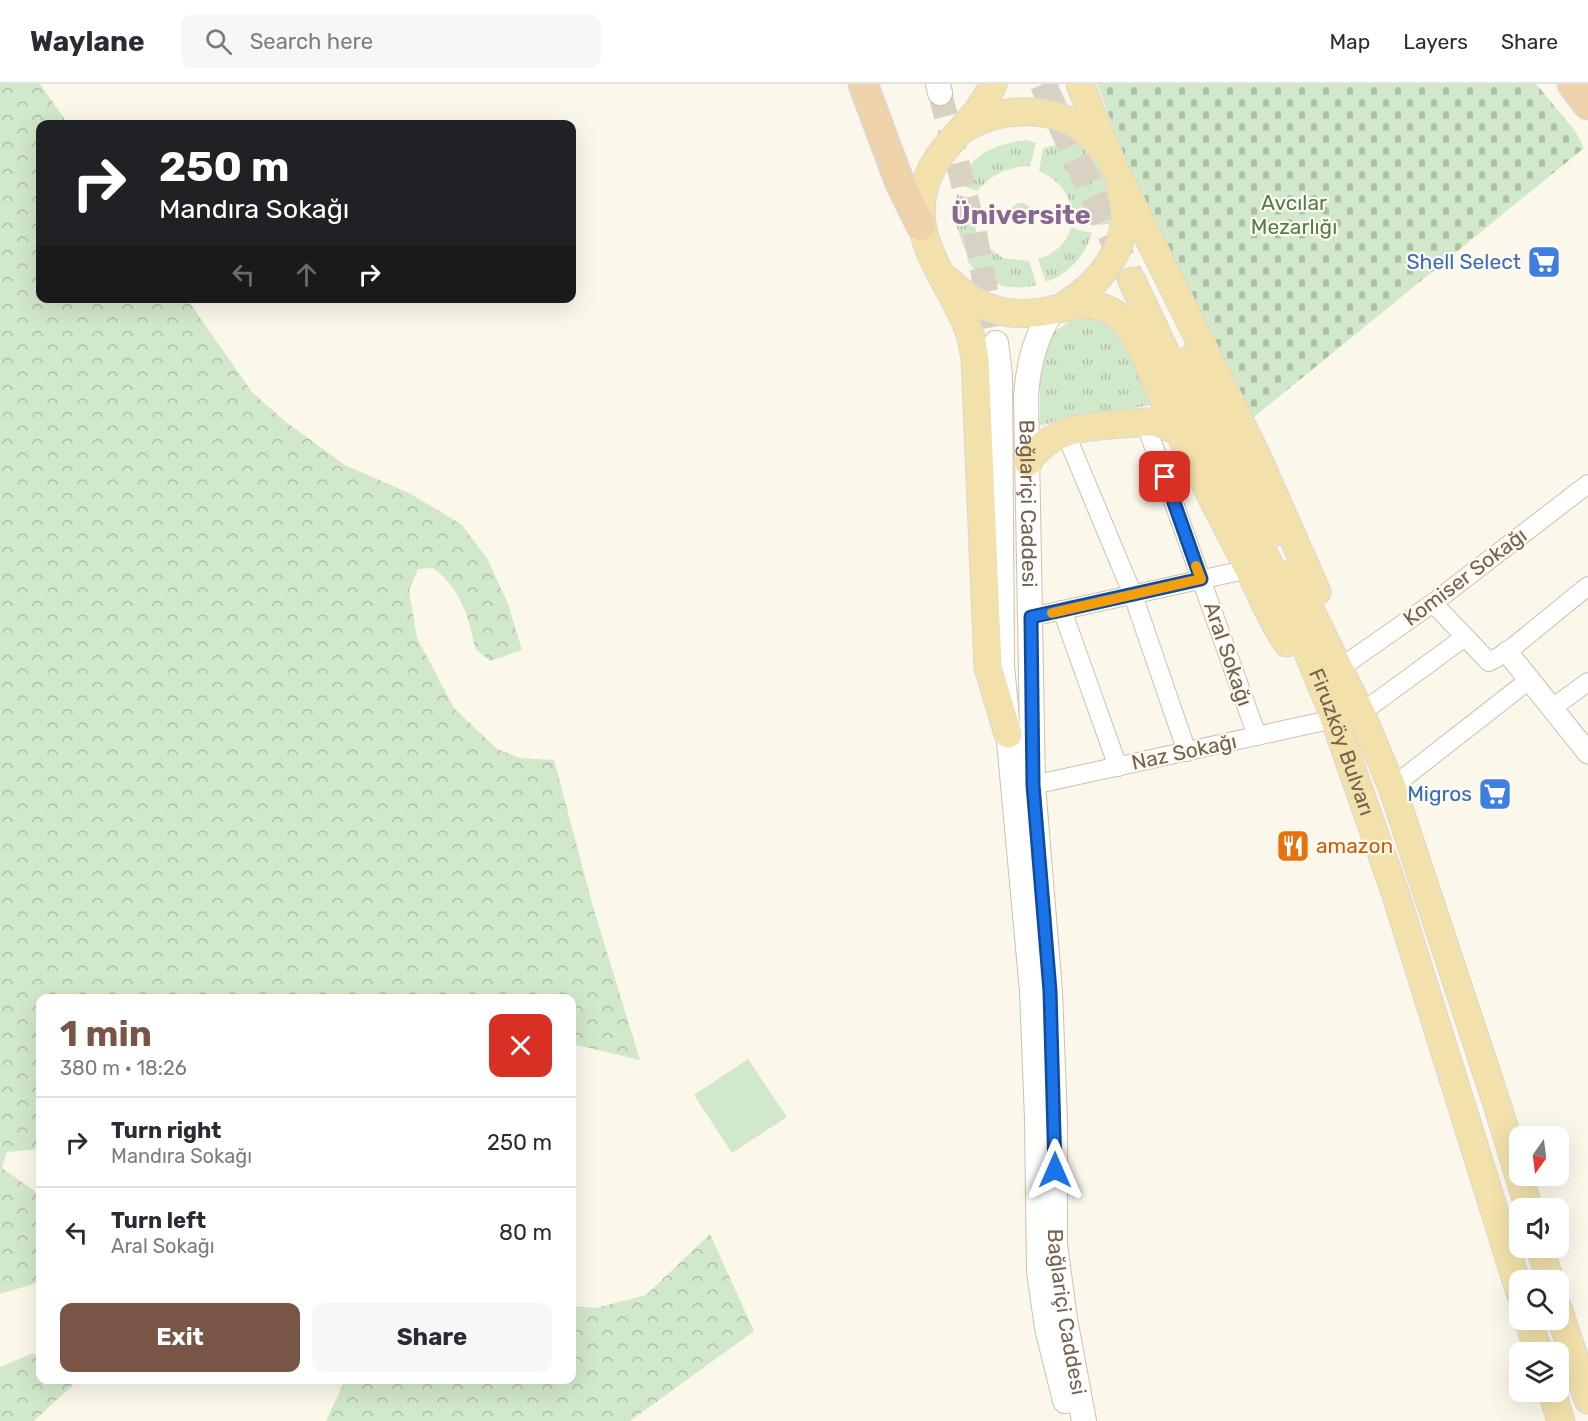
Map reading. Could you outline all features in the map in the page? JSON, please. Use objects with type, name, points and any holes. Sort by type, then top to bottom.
[{"type":"highway","points":[[863,84],[908,203],[921,226]]},
{"type":"highway","points":[[1572,84],[1588,105]]},
{"type":"main road","points":[[993,84],[964,128],[948,145],[931,170],[922,200],[921,226],[925,242],[968,329],[975,359],[988,667],[1008,734]]},
{"type":"main road","points":[[1080,84],[1115,170],[1252,446],[1302,555],[1325,613],[1340,668]]},
{"type":"main road","points":[[964,128],[982,118],[1016,110],[1052,115],[1079,127],[1100,146],[1115,170],[1123,197],[1124,224],[1117,251],[1103,275],[1083,294],[1060,307]]},
{"type":"main road","points":[[940,272],[964,296],[985,307],[1018,313],[1034,313],[1060,307],[1084,305],[1109,311],[1127,325],[1284,639],[1331,710]]},
{"type":"main road","name":"Firuzköy Bulvarı","points":[[1513,1270],[1395,892],[1331,710],[1278,581],[1228,485],[1141,278],[1340,668],[1392,787],[1497,1104],[1526,1198]]},
{"type":"main road","name":"Bağlariçi Caddesi","points":[[1060,307],[1037,335],[1030,357],[1026,395],[1033,785],[1050,991],[1046,1170],[1040,1282],[1047,1328],[1070,1421]]},
{"type":"main road","name":"Bağlariçi Caddesi","points":[[996,343],[1000,375],[1002,665],[1032,991],[1037,1119],[1046,1170],[1058,1272],[1084,1421]]},
{"type":"main road","points":[[1028,462],[1045,442],[1065,432],[1144,422],[1155,422],[1178,431]]},
{"type":"main road","points":[[1502,1237],[1523,1270]]},
{"type":"main road","points":[[1560,1330],[1588,1400]]},
{"type":"main road","points":[[1555,1402],[1561,1421]]},
{"type":"street","points":[[1065,432],[1133,595],[1187,752]]},
{"type":"street","name":"Aral Sokağı","points":[[1150,436],[1257,736]]},
{"type":"street","name":"Komiser Sokağı","points":[[1340,668],[1433,603],[1588,484]]},
{"type":"street","points":[[1031,617],[1249,569]]},
{"type":"street","points":[[1433,603],[1489,662],[1507,652],[1588,586]]},
{"type":"street","points":[[1062,610],[1118,767]]},
{"type":"street","points":[[1361,713],[1466,637]]},
{"type":"street","points":[[1507,652],[1588,753]]},
{"type":"street","points":[[1392,787],[1529,680]]},
{"type":"street","points":[[1552,708],[1588,682]]},
{"type":"street","name":"Naz Sokağı","points":[[1033,785],[1257,736],[1331,710]]},
{"type":"green space","points":[[0,84],[40,84],[65,120],[36,120],[36,303],[190,303],[252,392],[287,423],[345,465],[409,493],[461,524],[487,558],[508,604],[522,650],[490,661],[475,648],[470,625],[457,594],[433,568],[418,569],[409,591],[417,638],[454,708],[497,749],[520,758],[554,760],[594,910],[640,1060],[576,1045],[576,994],[36,994],[36,1149],[7,1152],[2,1168],[36,1192],[36,1283],[0,1294]]},
{"type":"green space","name":"Avcılar Mezarlığı","points":[[1097,84],[1536,84],[1575,131],[1584,148],[1249,421],[1141,200]]},
{"type":"green space","points":[[1063,135],[1086,150],[1101,172],[1110,197],[1111,224],[1092,225],[1072,221],[1070,204],[1064,190],[1039,171],[1043,148],[1056,145]]},
{"type":"green space","points":[[1026,140],[1036,143],[1030,166],[1000,172],[977,191],[958,184],[970,165],[986,152],[1005,144]]},
{"type":"green space","points":[[957,194],[976,202],[974,221],[978,239],[965,250],[956,224]]},
{"type":"green space","points":[[1017,203],[1025,203],[1032,210],[1032,218],[1025,225],[1017,225],[1010,218],[1010,210]]},
{"type":"green space","points":[[1071,228],[1092,233],[1089,241],[1080,257],[1069,269],[1046,282],[1038,259],[1059,248]]},
{"type":"green space","points":[[986,246],[1003,258],[1029,261],[1037,285],[1007,286],[981,275],[967,260]]},
{"type":"green space","points":[[1076,317],[1100,320],[1113,327],[1136,364],[1150,405],[1054,421],[1042,426],[1040,424],[1040,366],[1053,333]]},
{"type":"green space","points":[[748,1059],[787,1117],[732,1153],[694,1095]]},
{"type":"green space","points":[[710,1234],[754,1331],[630,1421],[326,1421],[343,1384],[576,1384],[576,1306],[596,1308],[646,1295]]},
{"type":"green space","points":[[33,1353],[36,1355],[36,1384],[74,1384],[34,1421],[0,1421],[0,1367]]},
{"type":"tunnel","points":[[1043,84],[1132,281]]},
{"type":"tunnel","points":[[940,93],[974,228],[996,343]]},
{"type":"slow traffic","points":[[1052,613],[1201,579],[1196,566]]},
{"type":"place","name":"Shell Select","points":[[1544,262]]},
{"type":"place","name":"Migros","points":[[1495,794]]},
{"type":"place","name":"amazon","points":[[1293,846]]},
{"type":"district","name":"Üniversite","points":[[1021,215]]},
{"type":"route","points":[[1055,1170],[1050,991],[1033,785],[1031,617],[1201,579],[1165,477]]}]
